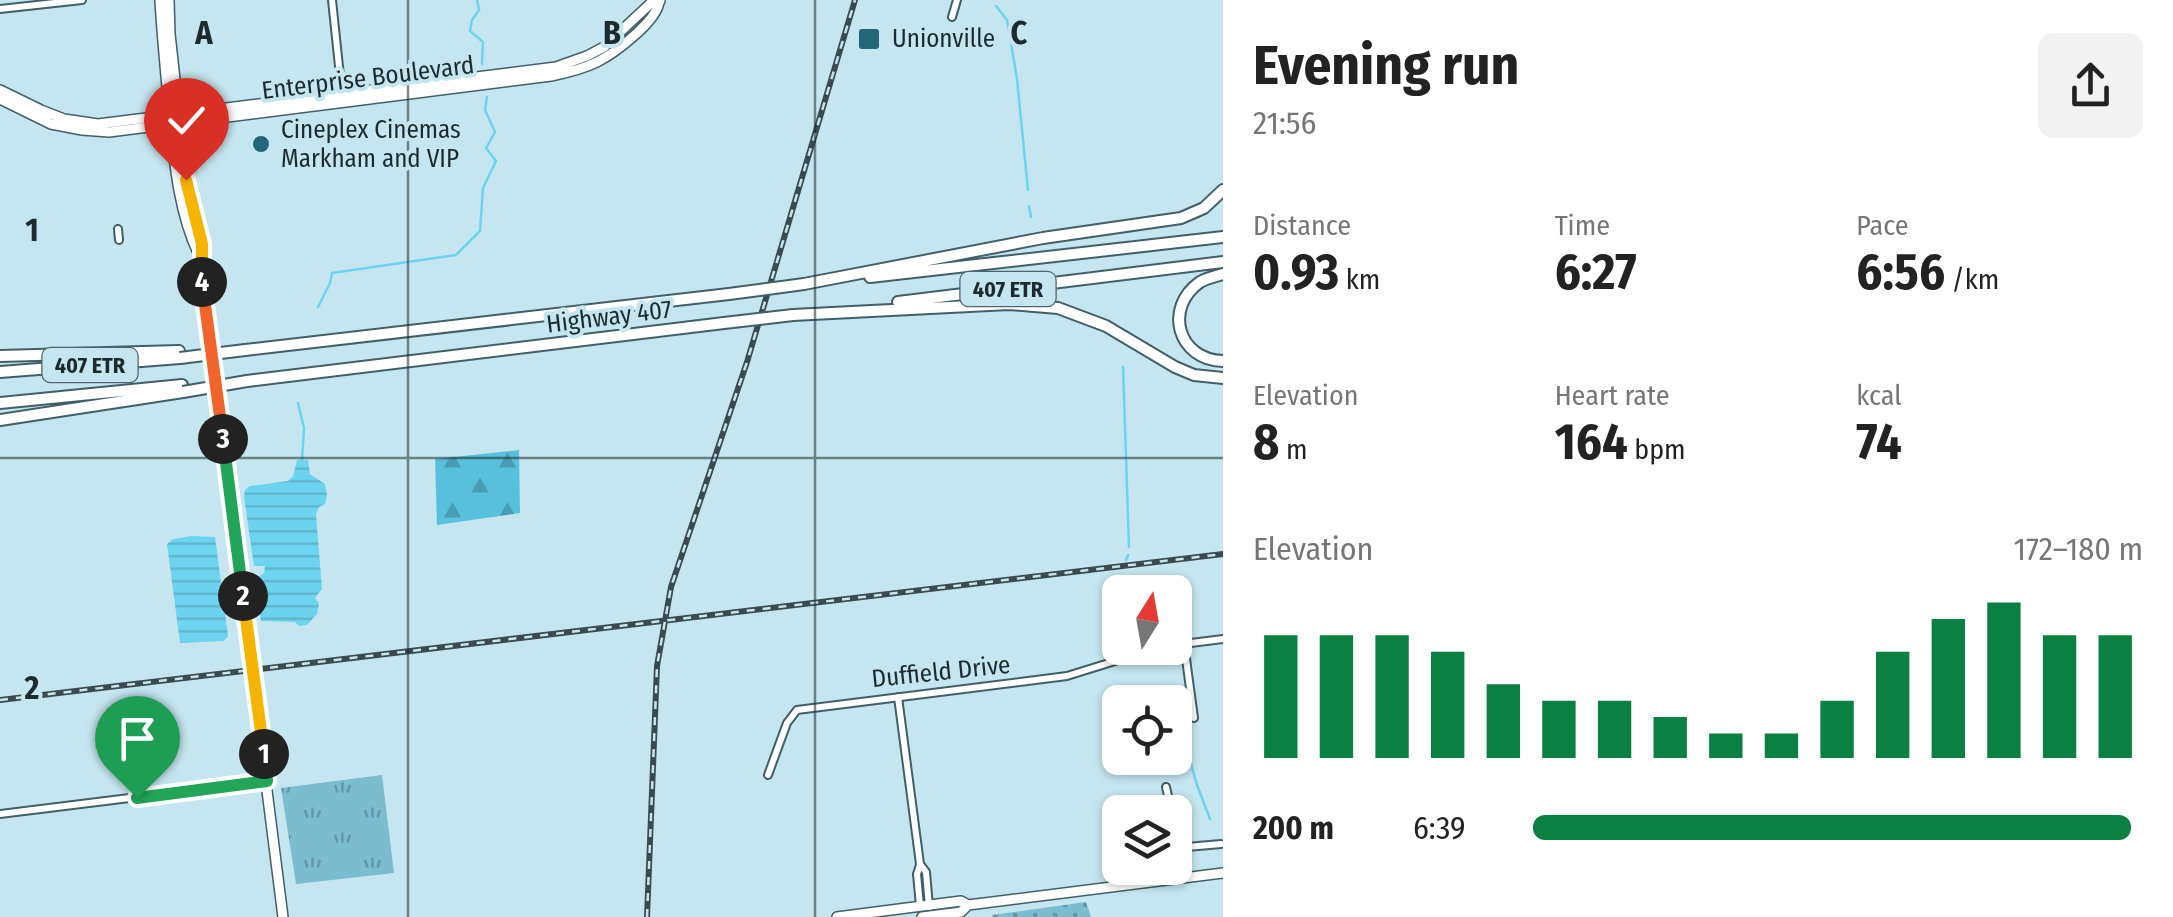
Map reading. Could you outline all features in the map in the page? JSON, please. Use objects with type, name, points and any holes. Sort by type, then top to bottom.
[{"type":"highway","points":[[804,284],[1043,238],[1181,218],[1204,208],[1223,190]]},
{"type":"highway","name":"Highway 407","points":[[0,372],[245,350],[1223,237]]},
{"type":"highway","name":"Highway 407","points":[[0,403],[247,381],[1223,262]]},
{"type":"highway","points":[[1223,274],[1192,290],[1181,308],[1180,326],[1189,348],[1212,361],[1223,361]]},
{"type":"highway","points":[[793,315],[1008,304],[1058,308],[1106,326],[1175,367],[1194,375],[1223,378]]},
{"type":"highway","points":[[0,356],[179,354]]},
{"type":"highway","points":[[0,420],[183,388]]},
{"type":"main road","points":[[160,0],[175,120]]},
{"type":"main road","points":[[169,0],[178,183],[201,260],[283,917]]},
{"type":"main road","name":"Enterprise Boulevard","points":[[0,99],[50,124],[109,132],[556,66],[604,47],[651,3],[660,1]]},
{"type":"main road","name":"Enterprise Boulevard","points":[[0,90],[41,110],[80,122],[175,120]]},
{"type":"main road","points":[[1192,877],[1223,873]]},
{"type":"main road","points":[[836,917],[961,912],[968,905],[1125,885]]},
{"type":"street","points":[[0,8],[82,0]]},
{"type":"street","points":[[332,0],[342,97]]},
{"type":"street","points":[[952,17],[958,0]]},
{"type":"street","points":[[118,229],[119,240]]},
{"type":"street","points":[[1192,643],[1223,639]]},
{"type":"street","name":"Duffield Drive","points":[[768,775],[787,723],[797,710],[1068,676],[1103,665]]},
{"type":"street","points":[[1184,665],[1194,718]]},
{"type":"street","points":[[898,697],[924,911]]},
{"type":"street","points":[[0,814],[267,781]]},
{"type":"street","points":[[1166,787],[1167,795]]},
{"type":"street","points":[[1192,847],[1221,844]]},
{"type":"green space","points":[[519,450],[520,513],[437,525],[435,459]]},
{"type":"green space","points":[[382,775],[394,873],[296,884],[281,788]]},
{"type":"green space","points":[[1086,902],[1091,917],[992,915]]},
{"type":"shaded area","points":[[297,460],[308,460],[310,474],[325,484],[327,495],[316,514],[322,589],[315,598],[319,604],[317,614],[307,625],[299,626],[295,622],[261,621],[255,579],[264,573],[265,566],[254,566],[244,497],[250,486],[288,481]]},
{"type":"shaded area","points":[[192,536],[215,537],[228,636],[224,641],[180,643],[167,544]]},
{"type":"waterway","points":[[477,0],[479,10],[470,31],[483,42],[482,64]]},
{"type":"waterway","points":[[996,6],[1007,20],[1028,190]]},
{"type":"waterway","points":[[318,307],[332,273],[456,255],[480,231],[483,188],[496,161],[486,148],[495,132],[485,110],[487,97]]},
{"type":"waterway","points":[[1029,206],[1031,217]]},
{"type":"waterway","points":[[1123,367],[1129,547]]},
{"type":"waterway","points":[[298,403],[304,428],[302,460]]},
{"type":"waterway","points":[[1126,560],[1128,555]]},
{"type":"waterway","points":[[1192,768],[1210,819]]},
{"type":"railway","points":[[647,917],[657,666],[671,587],[747,362],[855,0]]},
{"type":"railway","points":[[0,700],[1223,554]]},
{"type":"place","name":"Unionville","points":[[869,39]]},
{"type":"place","name":"Cineplex Cinemas Markham and VIP","points":[[261,144]]},
{"type":"route","points":[[137,798],[267,781],[202,285],[202,244],[186,180]]}]
